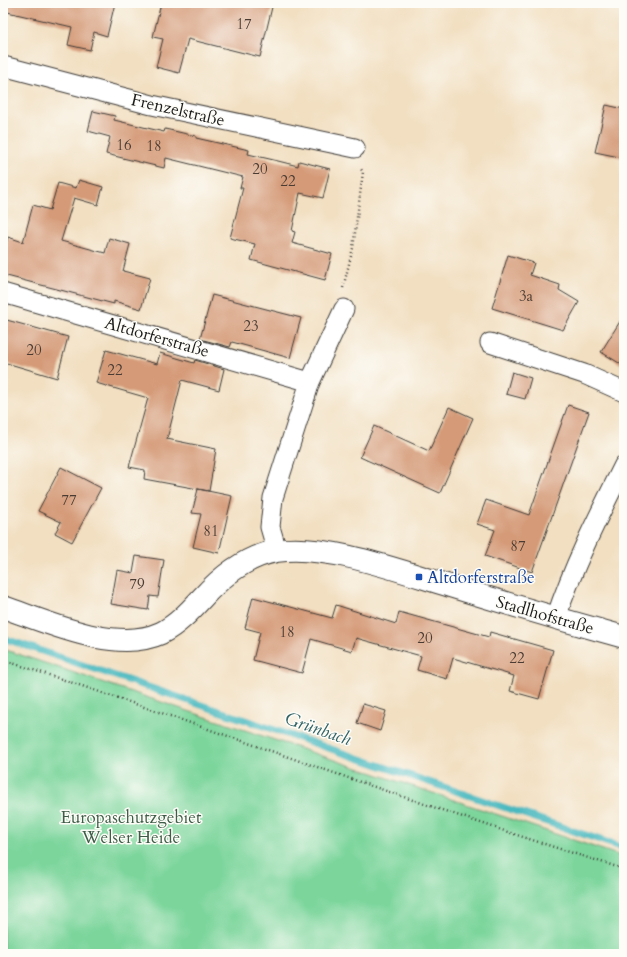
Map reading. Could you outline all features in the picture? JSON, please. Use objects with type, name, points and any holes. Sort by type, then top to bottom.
[{"type":"street","name":"Frenzelstraße","points":[[3,66],[152,105],[355,148]]},
{"type":"street","name":"Altdorferstraße","points":[[3,293],[310,382]]},
{"type":"street","points":[[277,551],[270,526],[273,498],[310,382],[344,309]]},
{"type":"street","points":[[490,343],[584,374],[624,392]]},
{"type":"street","points":[[556,618],[600,514],[624,465]]},
{"type":"street","name":"Stadlhofstraße","points":[[3,607],[79,632],[116,641],[140,640],[162,632],[184,617],[221,578],[246,561],[277,551],[319,550],[419,577],[624,637]]},
{"type":"path","points":[[344,309],[341,298],[353,248],[362,172],[355,148]]},
{"type":"path","points":[[3,660],[113,695],[278,755],[509,834],[624,869]]},
{"type":"green space","name":"Europaschutzgebiet Welser Heide","points":[[3,649],[624,857],[624,954],[3,954]]},
{"type":"building","points":[[3,3],[115,3],[107,36],[94,32],[90,50],[68,45],[72,27],[3,11]]},
{"type":"building","points":[[161,3],[273,3],[260,57],[188,39],[179,73],[156,67],[163,39],[153,37]]},
{"type":"building","points":[[606,105],[624,109],[624,158],[595,152]]},
{"type":"building","points":[[93,111],[115,116],[114,120],[164,132],[165,129],[196,136],[196,138],[249,150],[248,154],[298,166],[299,161],[330,169],[323,198],[300,193],[292,231],[295,232],[292,243],[332,254],[325,280],[251,260],[255,244],[230,238],[243,188],[240,188],[243,177],[166,158],[164,168],[106,154],[110,137],[88,131]]},
{"type":"building","points":[[79,180],[103,187],[98,205],[74,198],[61,241],[105,253],[109,238],[130,244],[123,271],[150,278],[141,309],[114,301],[114,304],[3,275],[3,254],[8,237],[23,242],[33,205],[50,210],[58,183],[76,188]]},
{"type":"building","points":[[508,255],[534,263],[530,275],[560,285],[559,290],[579,302],[563,330],[492,308]]},
{"type":"building","points":[[212,295],[301,318],[290,358],[232,342],[230,347],[200,339]]},
{"type":"building","points":[[624,315],[624,366],[601,352]]},
{"type":"building","points":[[3,319],[68,337],[57,378],[3,362]]},
{"type":"building","points":[[106,350],[157,364],[160,353],[194,363],[195,360],[224,369],[219,390],[182,380],[167,439],[216,449],[209,491],[144,479],[145,470],[129,467],[148,398],[96,383]]},
{"type":"building","points":[[512,372],[531,378],[525,399],[506,394]]},
{"type":"building","points":[[568,405],[589,412],[532,572],[485,556],[495,530],[477,524],[486,500],[529,515]]},
{"type":"building","points":[[449,407],[473,418],[440,493],[360,457],[374,426],[429,451]]},
{"type":"building","points":[[61,467],[101,488],[72,542],[55,533],[61,522],[38,511]]},
{"type":"building","points":[[198,489],[232,496],[219,553],[193,547],[201,514],[192,513]]},
{"type":"building","points":[[136,556],[164,560],[158,597],[150,596],[148,610],[111,604],[117,570],[133,573]]},
{"type":"building","points":[[253,597],[332,618],[336,605],[396,624],[399,612],[489,637],[490,632],[553,650],[539,699],[510,691],[514,676],[453,658],[447,679],[417,670],[421,656],[356,638],[352,651],[311,639],[302,673],[253,660],[260,632],[245,628]]},
{"type":"building","points":[[363,704],[386,711],[380,731],[357,723]]},
{"type":"waterway","name":"Grünbach","points":[[3,638],[624,848]]},
{"type":"place","name":"Altdorferstraße","points":[[419,577]]}]
